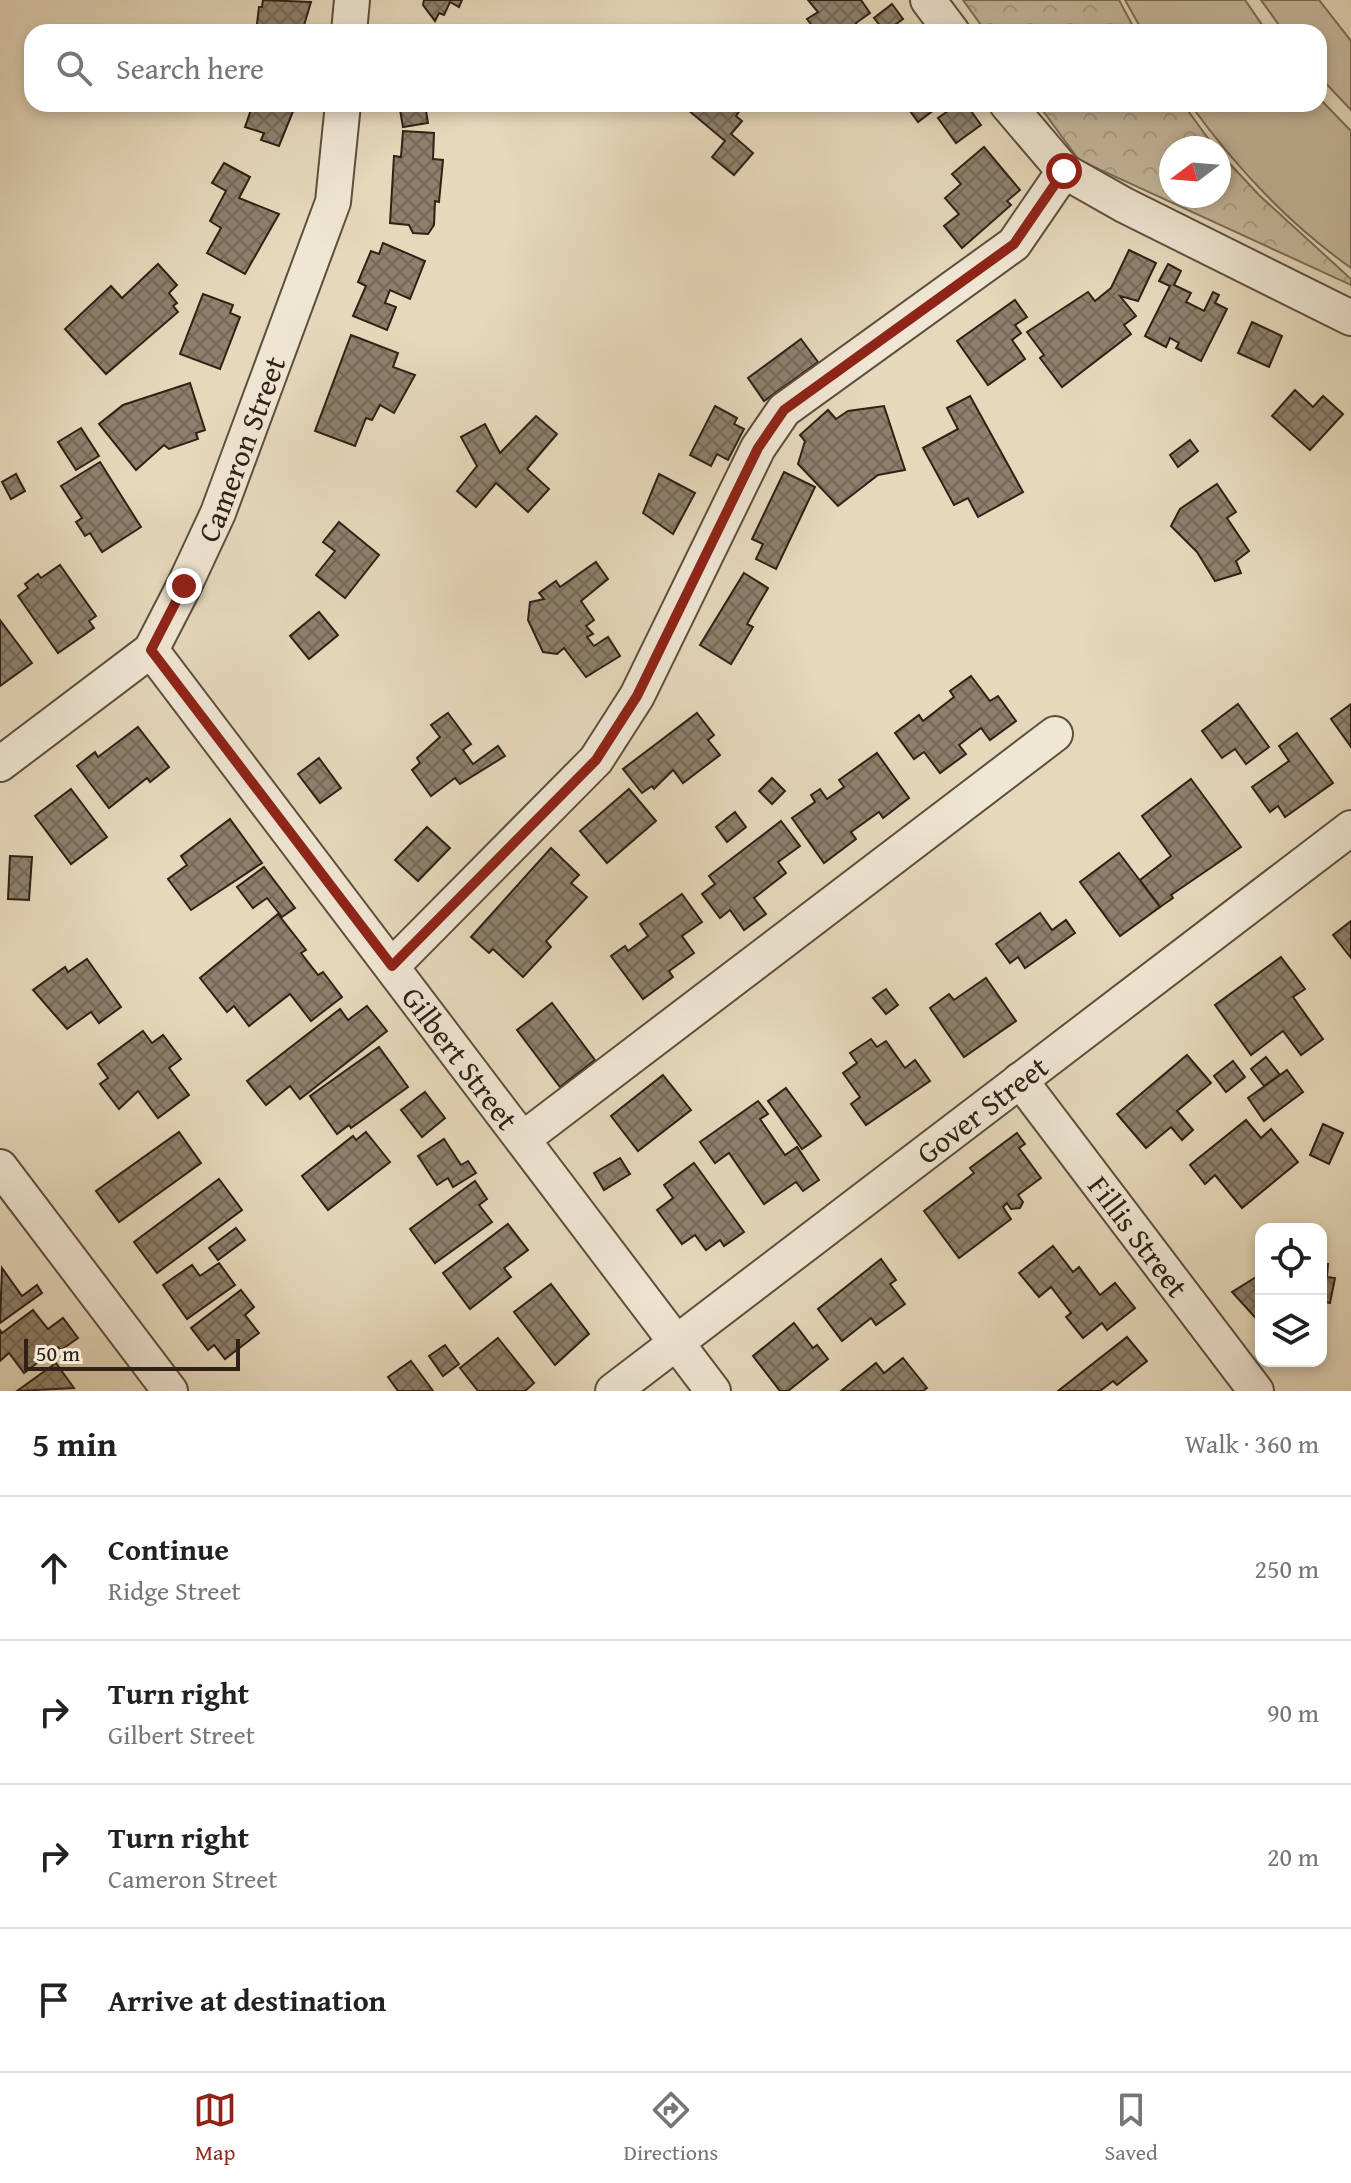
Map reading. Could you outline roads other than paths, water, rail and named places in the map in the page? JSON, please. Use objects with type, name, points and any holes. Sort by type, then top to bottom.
[{"type":"street","points":[[350,24],[352,0]]},
{"type":"street","points":[[928,0],[946,24]]},
{"type":"street","name":"Cameron Street","points":[[0,764],[151,650],[218,513],[292,320],[333,202],[342,112]]},
{"type":"street","points":[[1014,112],[1064,171],[1124,205],[1351,318]]},
{"type":"street","points":[[392,966],[596,760],[637,696],[758,448],[784,410],[1014,244],[1064,171]]},
{"type":"street","name":"Gilbert Street","points":[[151,650],[713,1391]]},
{"type":"street","points":[[523,1139],[1055,734]]},
{"type":"street","name":"Gover Street","points":[[613,1391],[1351,828]]},
{"type":"street","name":"Fillis Street","points":[[1020,1080],[1256,1391]]},
{"type":"street","points":[[0,1167],[170,1391]]}]
